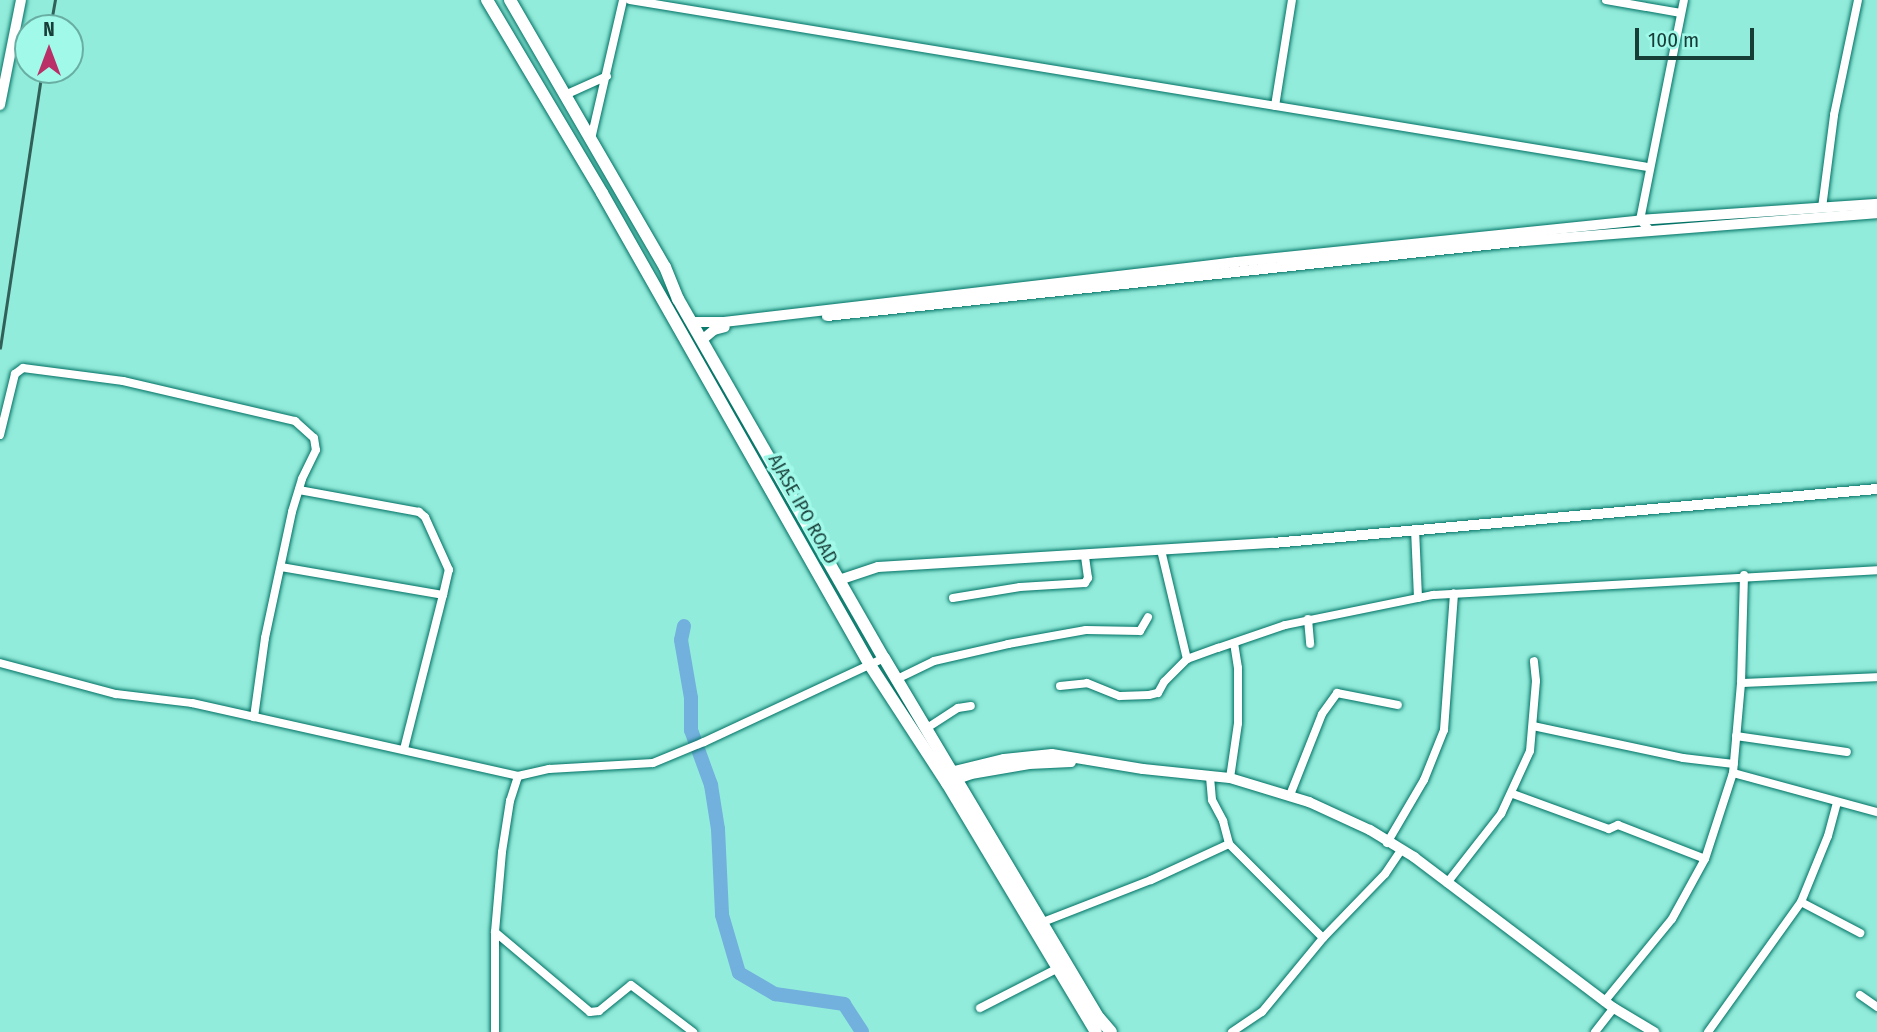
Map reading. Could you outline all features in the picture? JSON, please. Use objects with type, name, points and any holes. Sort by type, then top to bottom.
[{"type":"highway","name":"AJASE IPO ROAD","points":[[487,0],[602,192],[870,665],[950,776],[1043,922],[1099,1018],[1111,1032]]},
{"type":"highway","name":"AJASE IPO ROAD","points":[[510,0],[665,267],[702,340],[839,580],[927,728],[950,776],[1096,1032]]},
{"type":"street","points":[[0,105],[21,0]]},
{"type":"street","points":[[591,139],[623,0]]},
{"type":"street","points":[[630,0],[1648,167]]},
{"type":"street","points":[[1275,106],[1292,0]]},
{"type":"street","points":[[1606,0],[1681,13]]},
{"type":"street","points":[[1640,220],[1648,167],[1684,0]]},
{"type":"street","points":[[1822,208],[1834,115],[1858,0]]},
{"type":"street","points":[[565,95],[607,76]]},
{"type":"street","points":[[692,322],[724,322],[1230,263],[1640,220],[1877,204]]},
{"type":"street","points":[[702,340],[714,330],[730,326],[1649,229],[1877,213]]},
{"type":"street","points":[[1640,220],[1649,229]]},
{"type":"street","points":[[0,435],[18,369],[23,368],[123,381],[295,421],[314,438],[316,450],[299,490],[260,662],[254,718]]},
{"type":"street","points":[[839,580],[878,567],[1273,543],[1415,529],[1579,518],[1877,489]]},
{"type":"street","points":[[299,490],[419,512],[425,517],[449,570],[404,749]]},
{"type":"street","points":[[1415,529],[1418,598]]},
{"type":"street","points":[[1161,550],[1186,659]]},
{"type":"street","points":[[953,598],[1020,587],[1085,583],[1088,578],[1085,556]]},
{"type":"street","points":[[281,567],[443,595]]},
{"type":"street","points":[[1060,686],[1087,683],[1120,696],[1149,695],[1158,692],[1186,659],[1308,619],[1418,598],[1454,593],[1588,588],[1744,575],[1877,570]]},
{"type":"street","points":[[1604,1002],[1672,919],[1705,859],[1733,768],[1741,683],[1744,575]]},
{"type":"street","points":[[1387,842],[1424,780],[1444,730],[1449,700],[1454,593]]},
{"type":"street","points":[[897,679],[934,661],[1008,644],[1086,630],[1140,631],[1149,617]]},
{"type":"street","points":[[1308,619],[1310,644]]},
{"type":"street","points":[[1230,778],[1238,723],[1238,668],[1234,643]]},
{"type":"street","points":[[0,663],[116,694],[192,703],[518,776],[549,769],[653,763],[704,743],[884,658]]},
{"type":"street","points":[[1447,883],[1513,794],[1530,751],[1534,661]]},
{"type":"street","points":[[1741,683],[1877,677]]},
{"type":"street","points":[[1290,795],[1322,714],[1337,693],[1398,705]]},
{"type":"street","points":[[927,728],[947,713],[971,706]]},
{"type":"street","points":[[1533,726],[1733,768],[1837,802],[1877,812]]},
{"type":"street","points":[[1736,736],[1847,751]]},
{"type":"street","points":[[950,776],[1029,764],[1110,762],[1230,778],[1290,795],[1370,830],[1401,850],[1547,955],[1604,1002],[1654,1032]]},
{"type":"street","points":[[495,1032],[495,932],[502,852],[510,801],[518,776]]},
{"type":"street","points":[[1210,777],[1212,800],[1223,821],[1229,844],[1323,937]]},
{"type":"street","points":[[1513,794],[1609,829],[1618,825],[1705,859]]},
{"type":"street","points":[[1708,1032],[1801,902],[1828,836],[1837,802]]},
{"type":"street","points":[[1043,922],[1151,880],[1229,844]]},
{"type":"street","points":[[1232,1032],[1262,1012],[1323,937],[1385,874],[1401,850]]},
{"type":"street","points":[[1801,902],[1860,933]]},
{"type":"street","points":[[495,932],[590,1012],[599,1011],[631,985],[693,1032]]},
{"type":"street","points":[[980,1008],[1058,968]]},
{"type":"street","points":[[1860,995],[1877,1007]]},
{"type":"street","points":[[1595,1032],[1614,1009]]},
{"type":"waterway","points":[[684,626],[681,640],[691,698],[691,730],[711,785],[718,829],[722,915],[739,973],[775,994],[844,1004],[862,1032]]},
{"type":"railway","points":[[52,14],[55,0]]},
{"type":"railway","points":[[0,348],[40,84]]}]
